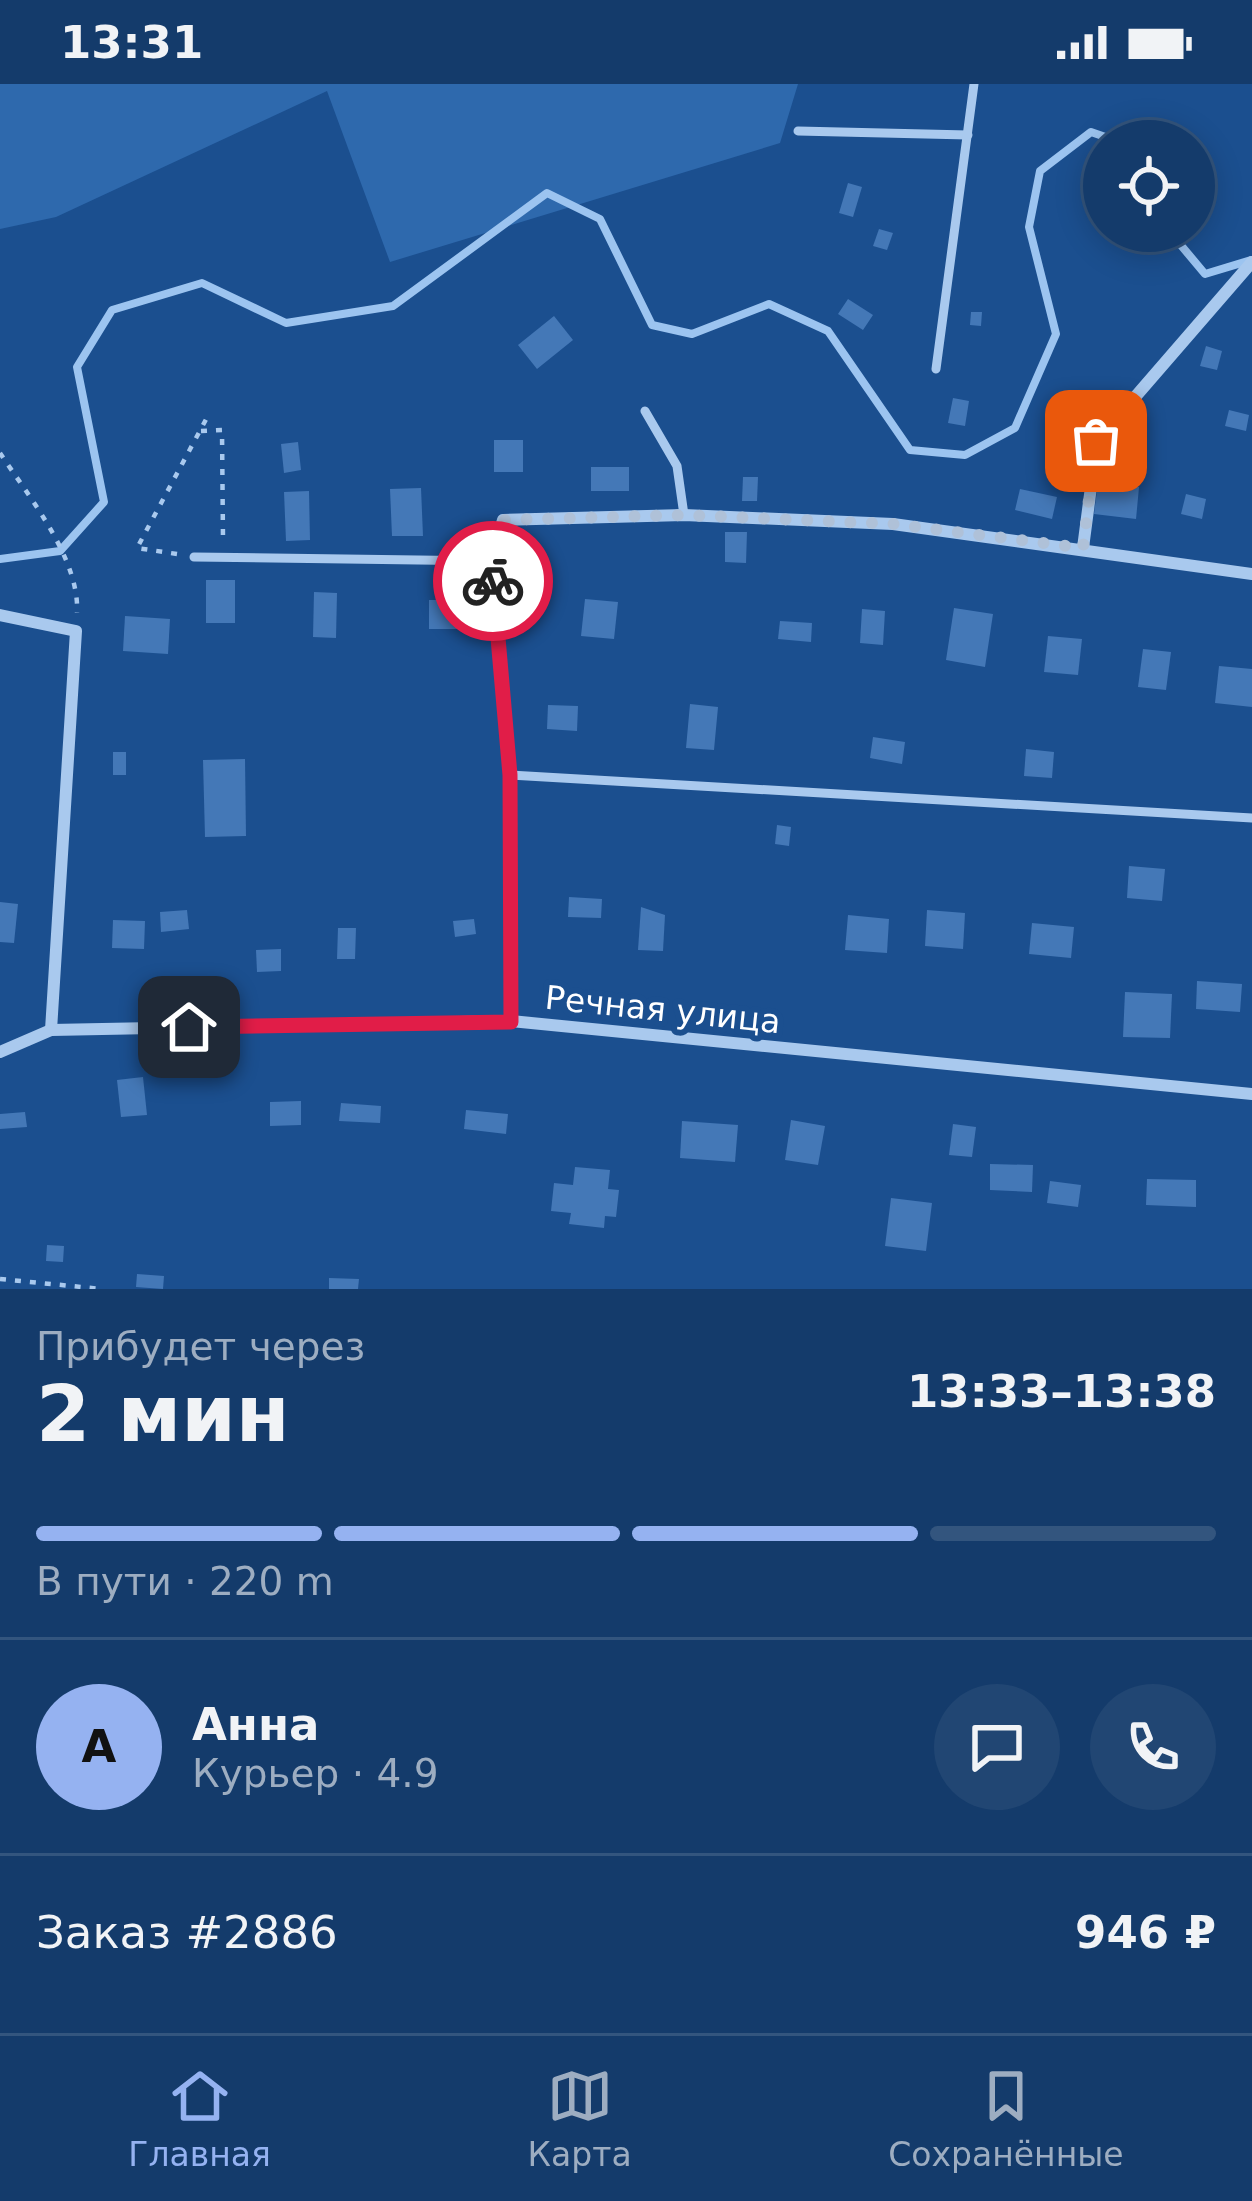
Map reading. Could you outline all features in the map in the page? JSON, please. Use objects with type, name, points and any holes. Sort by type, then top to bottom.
[{"type":"street","points":[[1083,548],[1096,441],[1252,262]]},
{"type":"street","points":[[511,1022],[510,775],[491,561],[503,520],[684,515],[893,524],[1252,574]]},
{"type":"street","points":[[0,615],[76,631],[51,1030]]},
{"type":"street","name":"Речная улица","points":[[0,1052],[51,1030],[511,1022],[1252,1094]]},
{"type":"lane","points":[[936,369],[974,84]]},
{"type":"lane","points":[[798,131],[968,136]]},
{"type":"lane","points":[[646,411],[676,466],[684,515]]},
{"type":"lane","points":[[194,557],[491,561]]},
{"type":"lane","points":[[510,775],[1252,818]]},
{"type":"path","points":[[194,557],[137,548],[211,412]]},
{"type":"path","points":[[200,431],[222,430],[223,557]]},
{"type":"path","points":[[0,454],[39,512],[78,593],[76,631]]},
{"type":"path","points":[[0,1280],[102,1289]]},
{"type":"shaded area","points":[[0,84],[798,84],[780,143],[390,262],[327,91],[56,217],[0,229]]},
{"type":"building","points":[[848,183],[862,187],[853,217],[839,213]]},
{"type":"building","points":[[879,229],[893,233],[887,250],[873,246]]},
{"type":"building","points":[[848,299],[873,315],[863,330],[838,314]]},
{"type":"building","points":[[971,312],[982,312],[981,326],[970,325]]},
{"type":"building","points":[[554,316],[573,340],[537,369],[518,345]]},
{"type":"building","points":[[1206,346],[1222,351],[1217,370],[1200,366]]},
{"type":"building","points":[[953,398],[969,401],[965,426],[948,423]]},
{"type":"building","points":[[1229,410],[1249,415],[1246,431],[1225,426]]},
{"type":"building","points":[[494,440],[523,440],[523,472],[494,472]]},
{"type":"building","points":[[298,442],[301,470],[284,473],[281,444]]},
{"type":"building","points":[[591,467],[629,467],[629,491],[591,491]]},
{"type":"building","points":[[743,477],[758,477],[757,501],[742,501]]},
{"type":"building","points":[[1098,482],[1139,487],[1136,519],[1094,514]]},
{"type":"building","points":[[421,488],[423,536],[392,536],[390,489]]},
{"type":"building","points":[[1020,489],[1057,497],[1052,519],[1015,510]]},
{"type":"building","points":[[309,491],[310,540],[286,541],[284,492]]},
{"type":"building","points":[[1186,494],[1206,499],[1202,519],[1181,514]]},
{"type":"building","points":[[725,532],[747,532],[746,563],[725,562]]},
{"type":"building","points":[[206,580],[235,580],[235,623],[206,623]]},
{"type":"building","points":[[314,592],[337,593],[336,638],[313,637]]},
{"type":"building","points":[[585,599],[618,602],[614,639],[581,636]]},
{"type":"building","points":[[429,600],[462,600],[463,629],[429,629]]},
{"type":"building","points":[[954,608],[993,614],[985,667],[946,660]]},
{"type":"building","points":[[862,609],[885,611],[883,645],[860,643]]},
{"type":"building","points":[[125,616],[170,619],[168,654],[123,651]]},
{"type":"building","points":[[780,621],[812,623],[811,642],[778,639]]},
{"type":"building","points":[[1048,636],[1082,639],[1078,675],[1044,672]]},
{"type":"building","points":[[1143,649],[1171,652],[1166,690],[1138,687]]},
{"type":"building","points":[[1219,666],[1252,669],[1252,707],[1215,703]]},
{"type":"building","points":[[690,704],[718,707],[714,750],[686,748]]},
{"type":"building","points":[[548,705],[578,706],[577,731],[547,729]]},
{"type":"building","points":[[873,737],[905,742],[902,764],[870,758]]},
{"type":"building","points":[[1026,749],[1054,752],[1052,778],[1024,776]]},
{"type":"building","points":[[113,752],[126,752],[126,775],[113,775]]},
{"type":"building","points":[[245,759],[246,836],[205,837],[203,760]]},
{"type":"building","points":[[777,825],[791,827],[789,846],[775,844]]},
{"type":"building","points":[[1129,866],[1165,869],[1162,901],[1127,898]]},
{"type":"building","points":[[569,897],[602,899],[601,918],[568,917]]},
{"type":"building","points":[[0,902],[18,904],[14,943],[0,942]]},
{"type":"building","points":[[641,907],[665,915],[663,951],[638,950]]},
{"type":"building","points":[[187,910],[189,929],[161,932],[160,912]]},
{"type":"building","points":[[927,910],[965,913],[963,949],[925,946]]},
{"type":"building","points":[[848,915],[889,919],[887,953],[845,950]]},
{"type":"building","points":[[474,919],[476,934],[455,937],[453,921]]},
{"type":"building","points":[[113,920],[145,921],[144,949],[112,948]]},
{"type":"building","points":[[1032,923],[1074,927],[1071,958],[1029,954]]},
{"type":"building","points":[[338,928],[356,928],[355,959],[337,959]]},
{"type":"building","points":[[281,949],[281,971],[257,972],[256,950]]},
{"type":"building","points":[[1197,981],[1242,984],[1240,1012],[1196,1009]]},
{"type":"building","points":[[1125,992],[1172,994],[1170,1038],[1123,1037]]},
{"type":"building","points":[[143,1077],[147,1115],[121,1117],[117,1080]]},
{"type":"building","points":[[301,1101],[301,1125],[270,1126],[270,1102]]},
{"type":"building","points":[[341,1103],[381,1106],[380,1123],[339,1121]]},
{"type":"building","points":[[466,1110],[508,1114],[506,1134],[464,1129]]},
{"type":"building","points":[[25,1112],[27,1127],[0,1129],[0,1114]]},
{"type":"building","points":[[791,1120],[825,1126],[818,1165],[785,1160]]},
{"type":"building","points":[[682,1121],[738,1125],[735,1162],[680,1158]]},
{"type":"building","points":[[953,1124],[976,1127],[972,1157],[949,1155]]},
{"type":"building","points":[[990,1164],[1033,1165],[1032,1192],[990,1190]]},
{"type":"building","points":[[575,1167],[610,1170],[608,1189],[619,1190],[616,1217],[605,1216],[604,1228],[569,1224],[571,1213],[551,1211],[554,1183],[573,1185]]},
{"type":"building","points":[[1147,1179],[1196,1180],[1196,1207],[1146,1205]]},
{"type":"building","points":[[1050,1181],[1081,1185],[1078,1207],[1047,1203]]},
{"type":"building","points":[[891,1198],[932,1203],[926,1251],[885,1246]]},
{"type":"building","points":[[47,1245],[64,1246],[63,1262],[46,1261]]},
{"type":"building","points":[[137,1274],[164,1276],[163,1289],[136,1287]]},
{"type":"building","points":[[329,1278],[359,1279],[358,1289],[329,1289]]},
{"type":"waterway","points":[[0,559],[60,551],[104,502],[77,367],[112,310],[202,283],[286,323],[393,306],[547,193],[600,219],[652,325],[692,334],[769,304],[828,331],[910,450],[965,455],[1015,428],[1056,334],[1029,227],[1040,171],[1083,138]]},
{"type":"waterway","points":[[1187,252],[1205,274],[1251,260]]},
{"type":"way so far","points":[[493,581],[491,561],[503,520],[684,515],[893,524],[1083,548],[1096,441]]},
{"type":"route","points":[[189,1027],[511,1022],[510,775],[493,581]]}]
